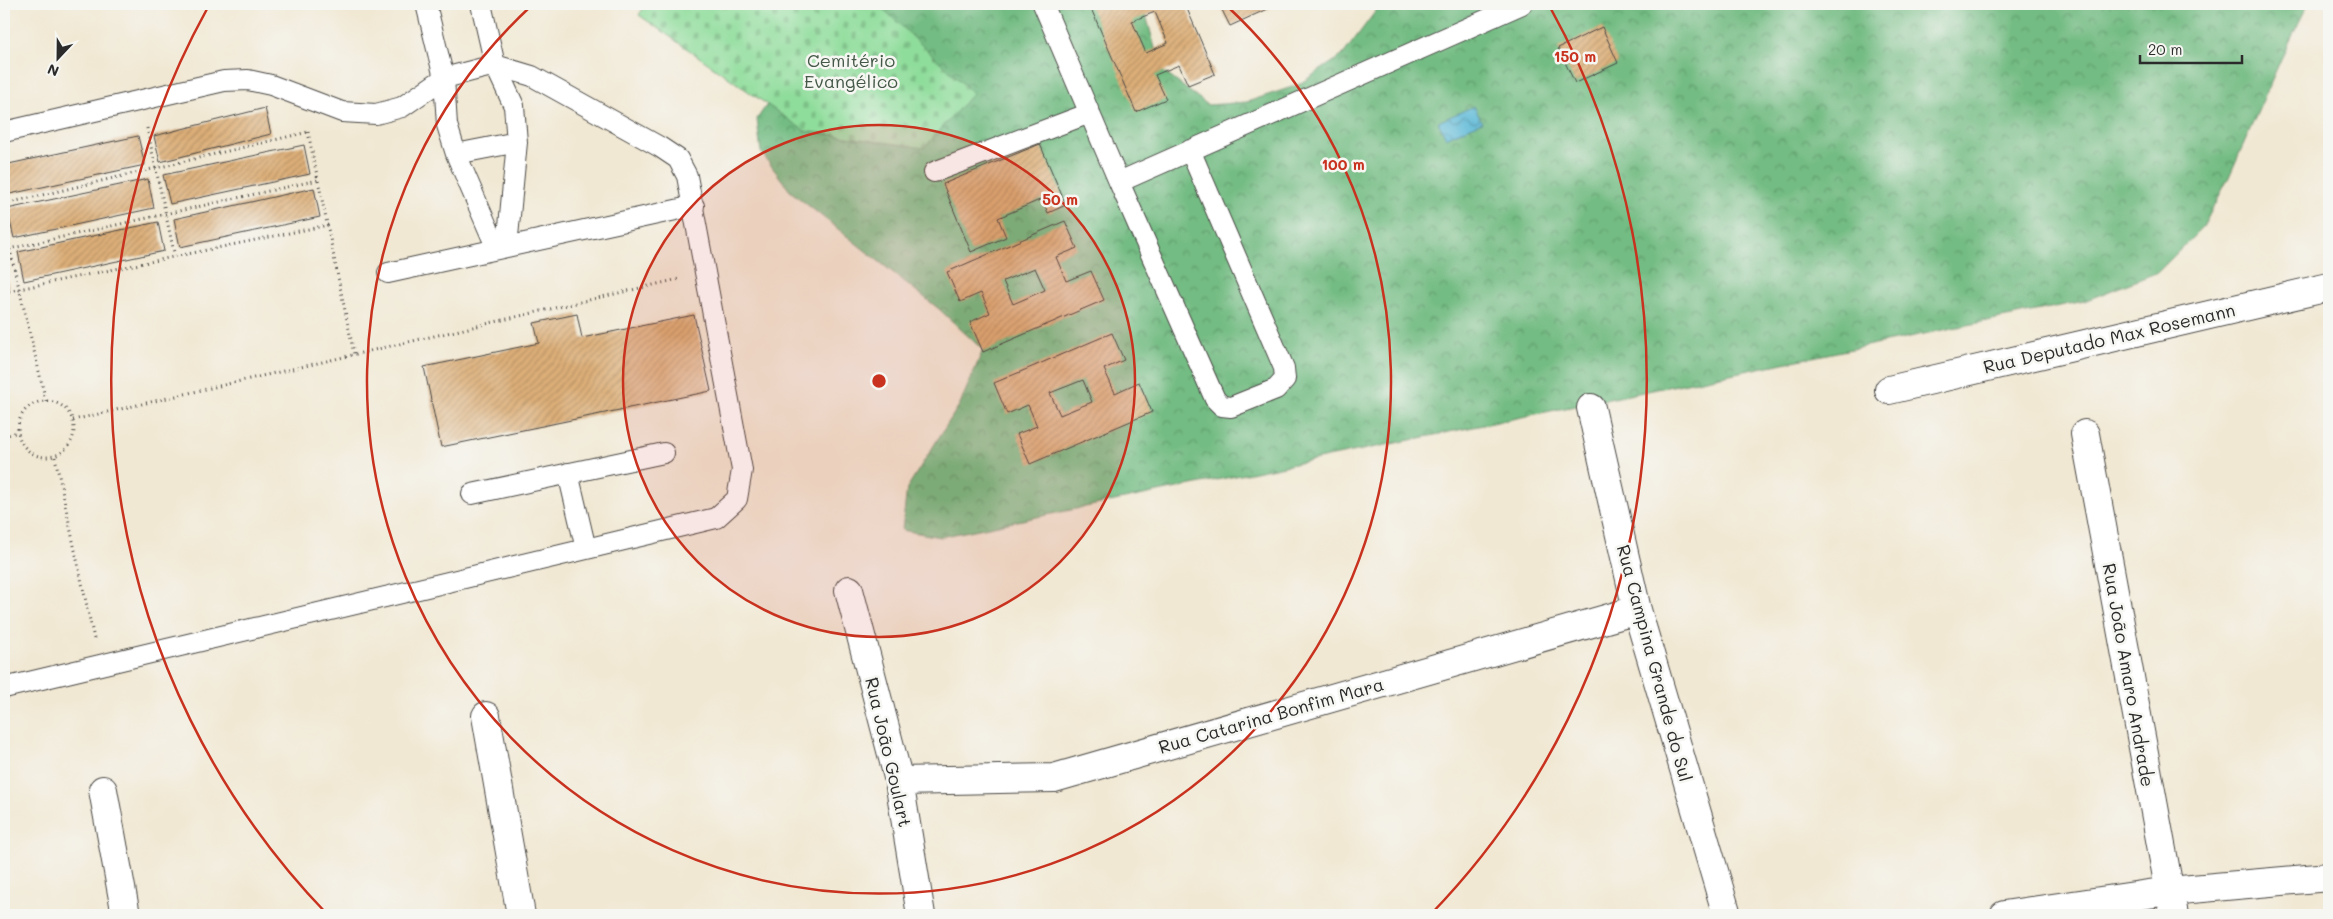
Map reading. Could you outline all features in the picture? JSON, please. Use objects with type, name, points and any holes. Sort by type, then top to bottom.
[{"type":"street","name":"Rua Deputado Max Rosemann","points":[[1888,390],[2329,287]]},
{"type":"street","name":"Rua Campina Grande do Sul","points":[[1591,408],[1637,610],[1727,915]]},
{"type":"street","name":"Rua João Amaro Andrade","points":[[2084,434],[2172,903]]},
{"type":"street","name":"Rua João Goulart","points":[[849,590],[899,781],[921,915]]},
{"type":"street","name":"Rua Catarina Bonfim Mara","points":[[899,781],[1054,778],[1637,610]]},
{"type":"street","points":[[486,716],[521,915]]},
{"type":"street","points":[[103,790],[126,915]]},
{"type":"street","points":[[2004,915],[2172,903],[2329,877]]},
{"type":"lane","points":[[426,4],[444,78],[447,125],[456,154],[502,248]]},
{"type":"lane","points":[[481,4],[495,65],[514,106],[517,142],[502,248]]},
{"type":"lane","points":[[1043,4],[1215,399],[1222,406],[1231,407],[1276,390],[1285,380],[1284,368],[1190,150]]},
{"type":"lane","points":[[1119,182],[1522,4]]},
{"type":"lane","points":[[4,132],[224,81],[248,80],[271,85],[342,112],[376,114],[402,107],[444,78],[495,65],[532,76],[678,159],[688,176],[742,470],[737,499],[716,518],[100,667],[4,688]]},
{"type":"lane","points":[[934,172],[1090,114]]},
{"type":"lane","points":[[456,154],[517,142]]},
{"type":"lane","points":[[388,273],[694,206]]},
{"type":"lane","points":[[472,494],[664,453]]},
{"type":"lane","points":[[568,473],[586,549]]},
{"type":"path","points":[[301,96],[354,354]]},
{"type":"path","points":[[141,100],[175,257]]},
{"type":"path","points":[[4,204],[308,132]]},
{"type":"path","points":[[4,250],[318,180]]},
{"type":"path","points":[[4,225],[46,400]]},
{"type":"path","points":[[4,292],[328,225]]},
{"type":"path","points":[[74,420],[706,273]]},
{"type":"path","points":[[46,400],[58,403],[67,410],[74,420],[75,432],[71,443],[64,452],[55,456],[35,455],[21,442],[18,432],[19,420],[25,410],[35,403],[46,400]]},
{"type":"path","points":[[4,436],[18,432]]},
{"type":"path","points":[[55,456],[100,667]]},
{"type":"green space","name":"Cemitério Evangélico","points":[[646,4],[878,4],[973,93],[924,148],[805,131],[639,15]]},
{"type":"green space","points":[[873,4],[1143,4],[1161,70],[1208,105],[1247,102],[1298,85],[1342,56],[1381,4],[2308,4],[2281,59],[2229,177],[2203,227],[2158,272],[2084,301],[940,537],[902,530],[907,488],[960,404],[983,350],[939,309],[790,191],[761,152],[757,119],[772,97]]},
{"type":"water","points":[[1474,106],[1482,122],[1446,138],[1438,122]]},
{"type":"building","points":[[1089,4],[1185,4],[1215,74],[1188,85],[1179,65],[1155,75],[1166,99],[1136,112]],"holes":[[[1155,12],[1168,43],[1146,53],[1132,21]]]},
{"type":"building","points":[[1219,4],[1278,4],[1230,26]]},
{"type":"building","points":[[1602,27],[1618,63],[1575,83],[1558,48]]},
{"type":"building","points":[[265,108],[271,134],[160,162],[154,136]]},
{"type":"building","points":[[138,136],[145,165],[5,195],[4,165]]},
{"type":"building","points":[[1040,144],[1066,205],[1048,213],[1042,199],[998,218],[1006,237],[971,252],[943,184]]},
{"type":"building","points":[[304,145],[310,174],[170,204],[163,175]]},
{"type":"building","points":[[148,179],[154,208],[14,238],[7,209]]},
{"type":"building","points":[[314,188],[320,217],[180,247],[174,219]]},
{"type":"building","points":[[1065,221],[1077,248],[1056,257],[1066,281],[1091,271],[1104,300],[983,352],[970,322],[990,313],[981,293],[960,302],[947,272]],"holes":[[[1035,268],[1045,290],[1013,304],[1003,281]]]},
{"type":"building","points":[[158,222],[164,251],[24,281],[18,252]]},
{"type":"building","points":[[4,268],[9,288],[4,290]]},
{"type":"building","points":[[577,314],[582,338],[694,315],[711,391],[441,447],[424,367],[539,343],[534,323]]},
{"type":"building","points":[[1112,333],[1124,360],[1104,369],[1115,393],[1139,382],[1152,412],[1030,464],[1017,434],[1037,426],[1028,405],[1007,414],[994,383]],"holes":[[[1083,380],[1092,402],[1060,415],[1050,393]]]}]
